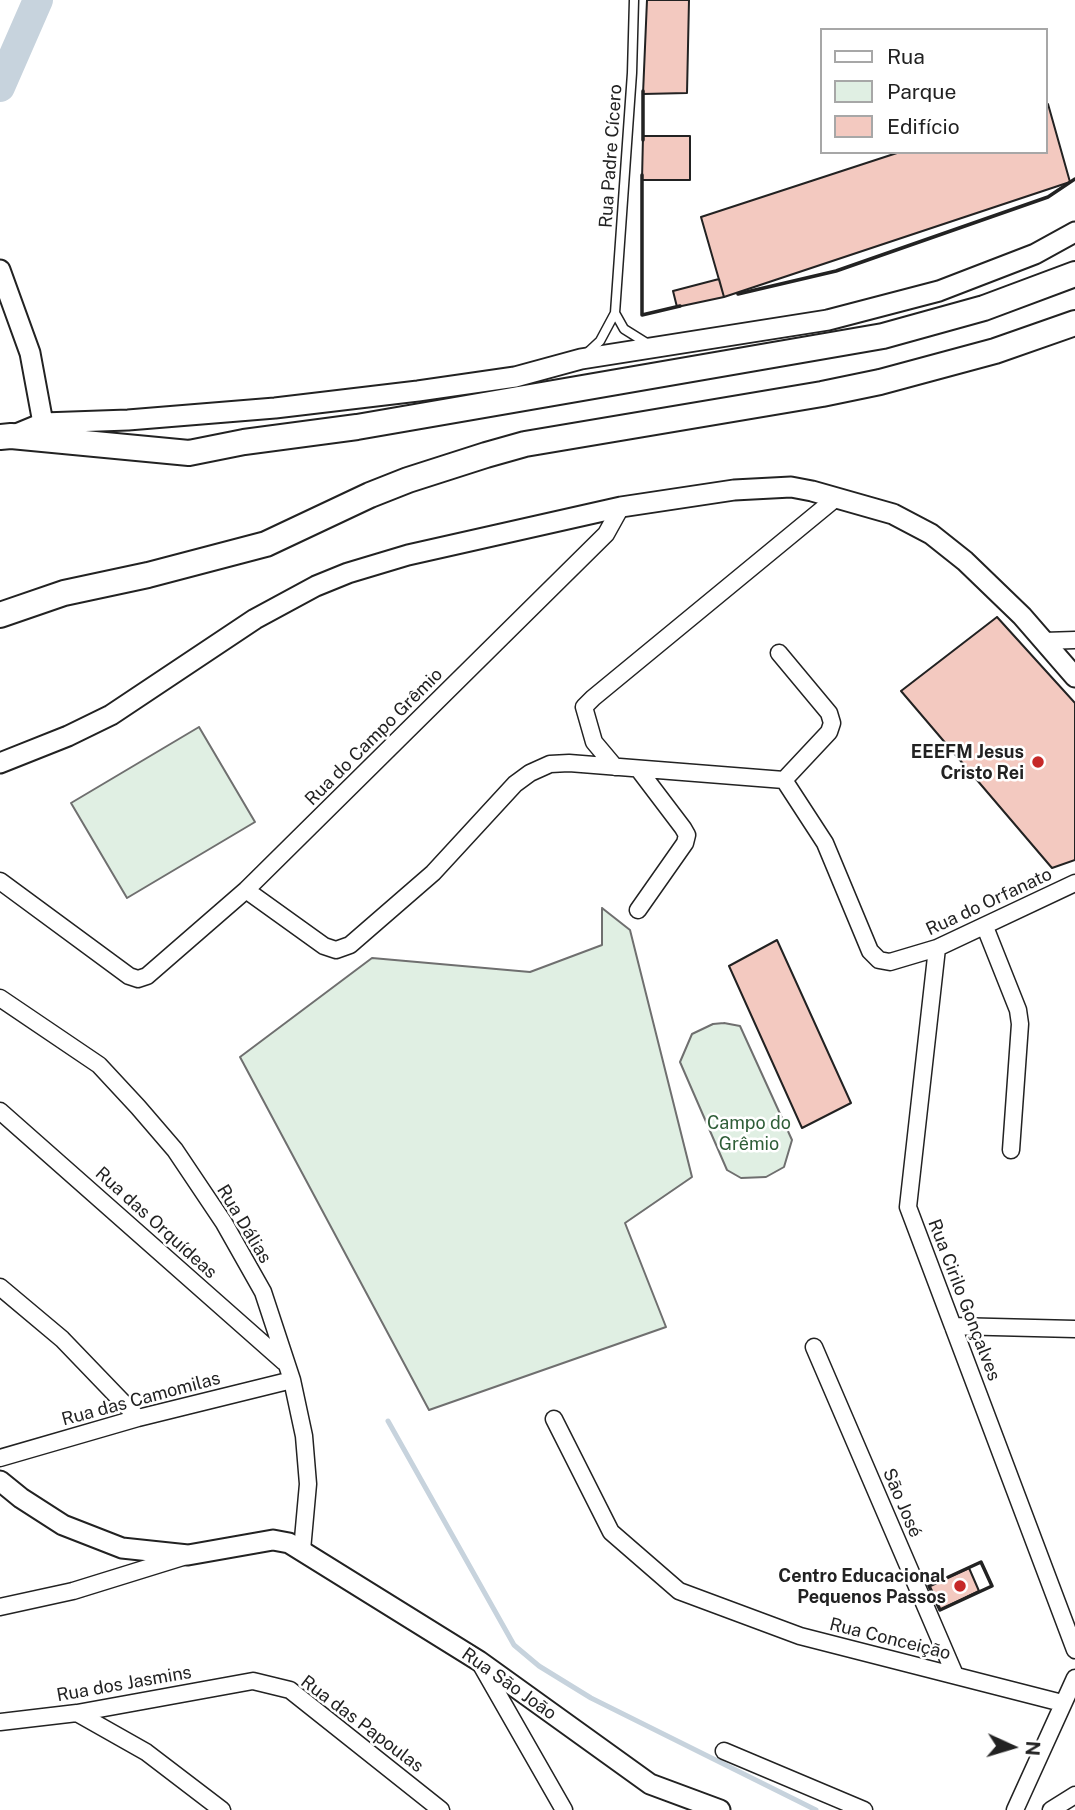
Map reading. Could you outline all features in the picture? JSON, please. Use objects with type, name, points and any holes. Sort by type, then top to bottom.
[{"type":"main road","points":[[6,436],[189,453],[883,336],[984,308],[1075,274]]},
{"type":"main road","points":[[0,615],[64,593],[257,547],[408,480],[525,444],[880,382],[995,351],[1075,323]]},
{"type":"street","points":[[6,436],[43,423],[128,420],[347,401],[515,377],[582,359],[828,320],[939,291],[1035,254],[1075,232]]},
{"type":"street","points":[[0,270],[30,353],[43,423]]},
{"type":"street","points":[[0,763],[68,736],[111,715],[255,619],[338,578],[408,555],[621,507],[734,490],[791,487],[893,514],[931,534],[1022,616],[1075,677]]},
{"type":"street","points":[[615,768],[594,742],[584,707],[836,498]]},
{"type":"street","name":"Rua do Campo Grêmio","points":[[0,881],[129,976],[138,979],[147,976],[246,890],[606,534],[621,507]]},
{"type":"street","points":[[1044,641],[1075,640]]},
{"type":"street","points":[[246,890],[324,946],[336,950],[350,945],[433,873],[514,784],[550,764],[569,763],[784,780],[830,732],[832,723],[829,713],[779,653]]},
{"type":"street","points":[[638,911],[685,843],[687,835],[639,770]]},
{"type":"street","name":"Rua do Orfanato","points":[[784,780],[825,843],[870,951],[879,960],[890,962],[937,948],[1075,883]]},
{"type":"street","points":[[985,927],[1018,1010],[1020,1024],[1011,1150]]},
{"type":"street","name":"Rua Cirilo Gonçalves","points":[[937,948],[908,1206],[1075,1650]]},
{"type":"street","name":"Rua Dálias","points":[[0,998],[99,1065],[175,1150],[224,1223],[263,1292],[292,1380],[304,1436],[307,1485],[302,1550]]},
{"type":"street","name":"Rua das Orquídeas","points":[[0,1111],[286,1364]]},
{"type":"street","points":[[0,1287],[62,1339],[138,1418]]},
{"type":"street","points":[[953,1326],[1075,1329]]},
{"type":"street","name":"São José","points":[[814,1347],[955,1675]]},
{"type":"street","name":"Rua das Camomilas","points":[[0,1458],[138,1418],[292,1380]]},
{"type":"street","name":"Rua Conceição","points":[[554,1419],[611,1532],[679,1591],[800,1636],[1062,1703]]},
{"type":"street","name":"Rua São João","points":[[0,1481],[20,1498],[63,1525],[122,1548],[188,1555],[274,1540],[289,1542],[479,1661],[650,1784],[718,1810]]},
{"type":"street","points":[[0,1607],[73,1591],[188,1555]]},
{"type":"street","points":[[479,1661],[564,1810]]},
{"type":"street","points":[[1015,1810],[1075,1678]]},
{"type":"street","name":"Rua dos Jasmins","points":[[0,1722],[77,1713],[253,1681]]},
{"type":"street","name":"Rua das Papoulas","points":[[253,1681],[290,1690],[441,1810]]},
{"type":"street","points":[[77,1713],[146,1752],[222,1810]]},
{"type":"street","points":[[723,1751],[864,1810]]},
{"type":"street","points":[[1051,1810],[1075,1796]]},
{"type":"lane","name":"Rua Padre Cícero","points":[[582,359],[600,341],[615,313],[632,73],[634,0]]},
{"type":"lane","points":[[615,313],[624,329],[654,347]]},
{"type":"green space","points":[[199,727],[255,822],[127,898],[71,803]]},
{"type":"green space","points":[[602,908],[630,930],[692,1177],[625,1223],[666,1327],[429,1410],[240,1057],[372,958],[530,972],[602,945]]},
{"type":"green space","name":"Campo do Grêmio","points":[[713,1024],[740,1026],[792,1140],[784,1167],[766,1177],[741,1178],[727,1170],[680,1062],[692,1034]]},
{"type":"building","points":[[647,0],[689,0],[687,93],[643,94]]},
{"type":"building","points":[[1047,104],[1070,182],[724,297],[701,217],[894,154],[1047,154]]},
{"type":"building","points":[[643,136],[690,136],[690,180],[642,180]]},
{"type":"building","points":[[719,279],[724,297],[677,307],[673,291]]},
{"type":"building","points":[[997,617],[1075,703],[1075,860],[1052,868],[901,691]]},
{"type":"building","points":[[777,940],[851,1103],[802,1128],[729,966]]},
{"type":"building","name":"Centro Educacional Pequenos Passos","points":[[969,1568],[979,1591],[940,1610],[929,1586]]},
{"type":"waterway","points":[[0,87],[38,0]]},
{"type":"waterway","points":[[388,1421],[514,1645],[539,1666],[591,1698],[816,1810]]},
{"type":"wall","points":[[643,91],[643,140]]},
{"type":"wall","points":[[642,175],[642,315],[680,306]]},
{"type":"wall","points":[[738,294],[836,271],[1048,197],[1075,179]]},
{"type":"wall","points":[[981,1562],[992,1586],[940,1610],[929,1586],[981,1562]]},
{"type":"place","name":"EEEFM Jesus Cristo Rei","points":[[1038,762]]},
{"type":"place","name":"Centro Educacional Pequenos Passos","points":[[960,1586]]}]
